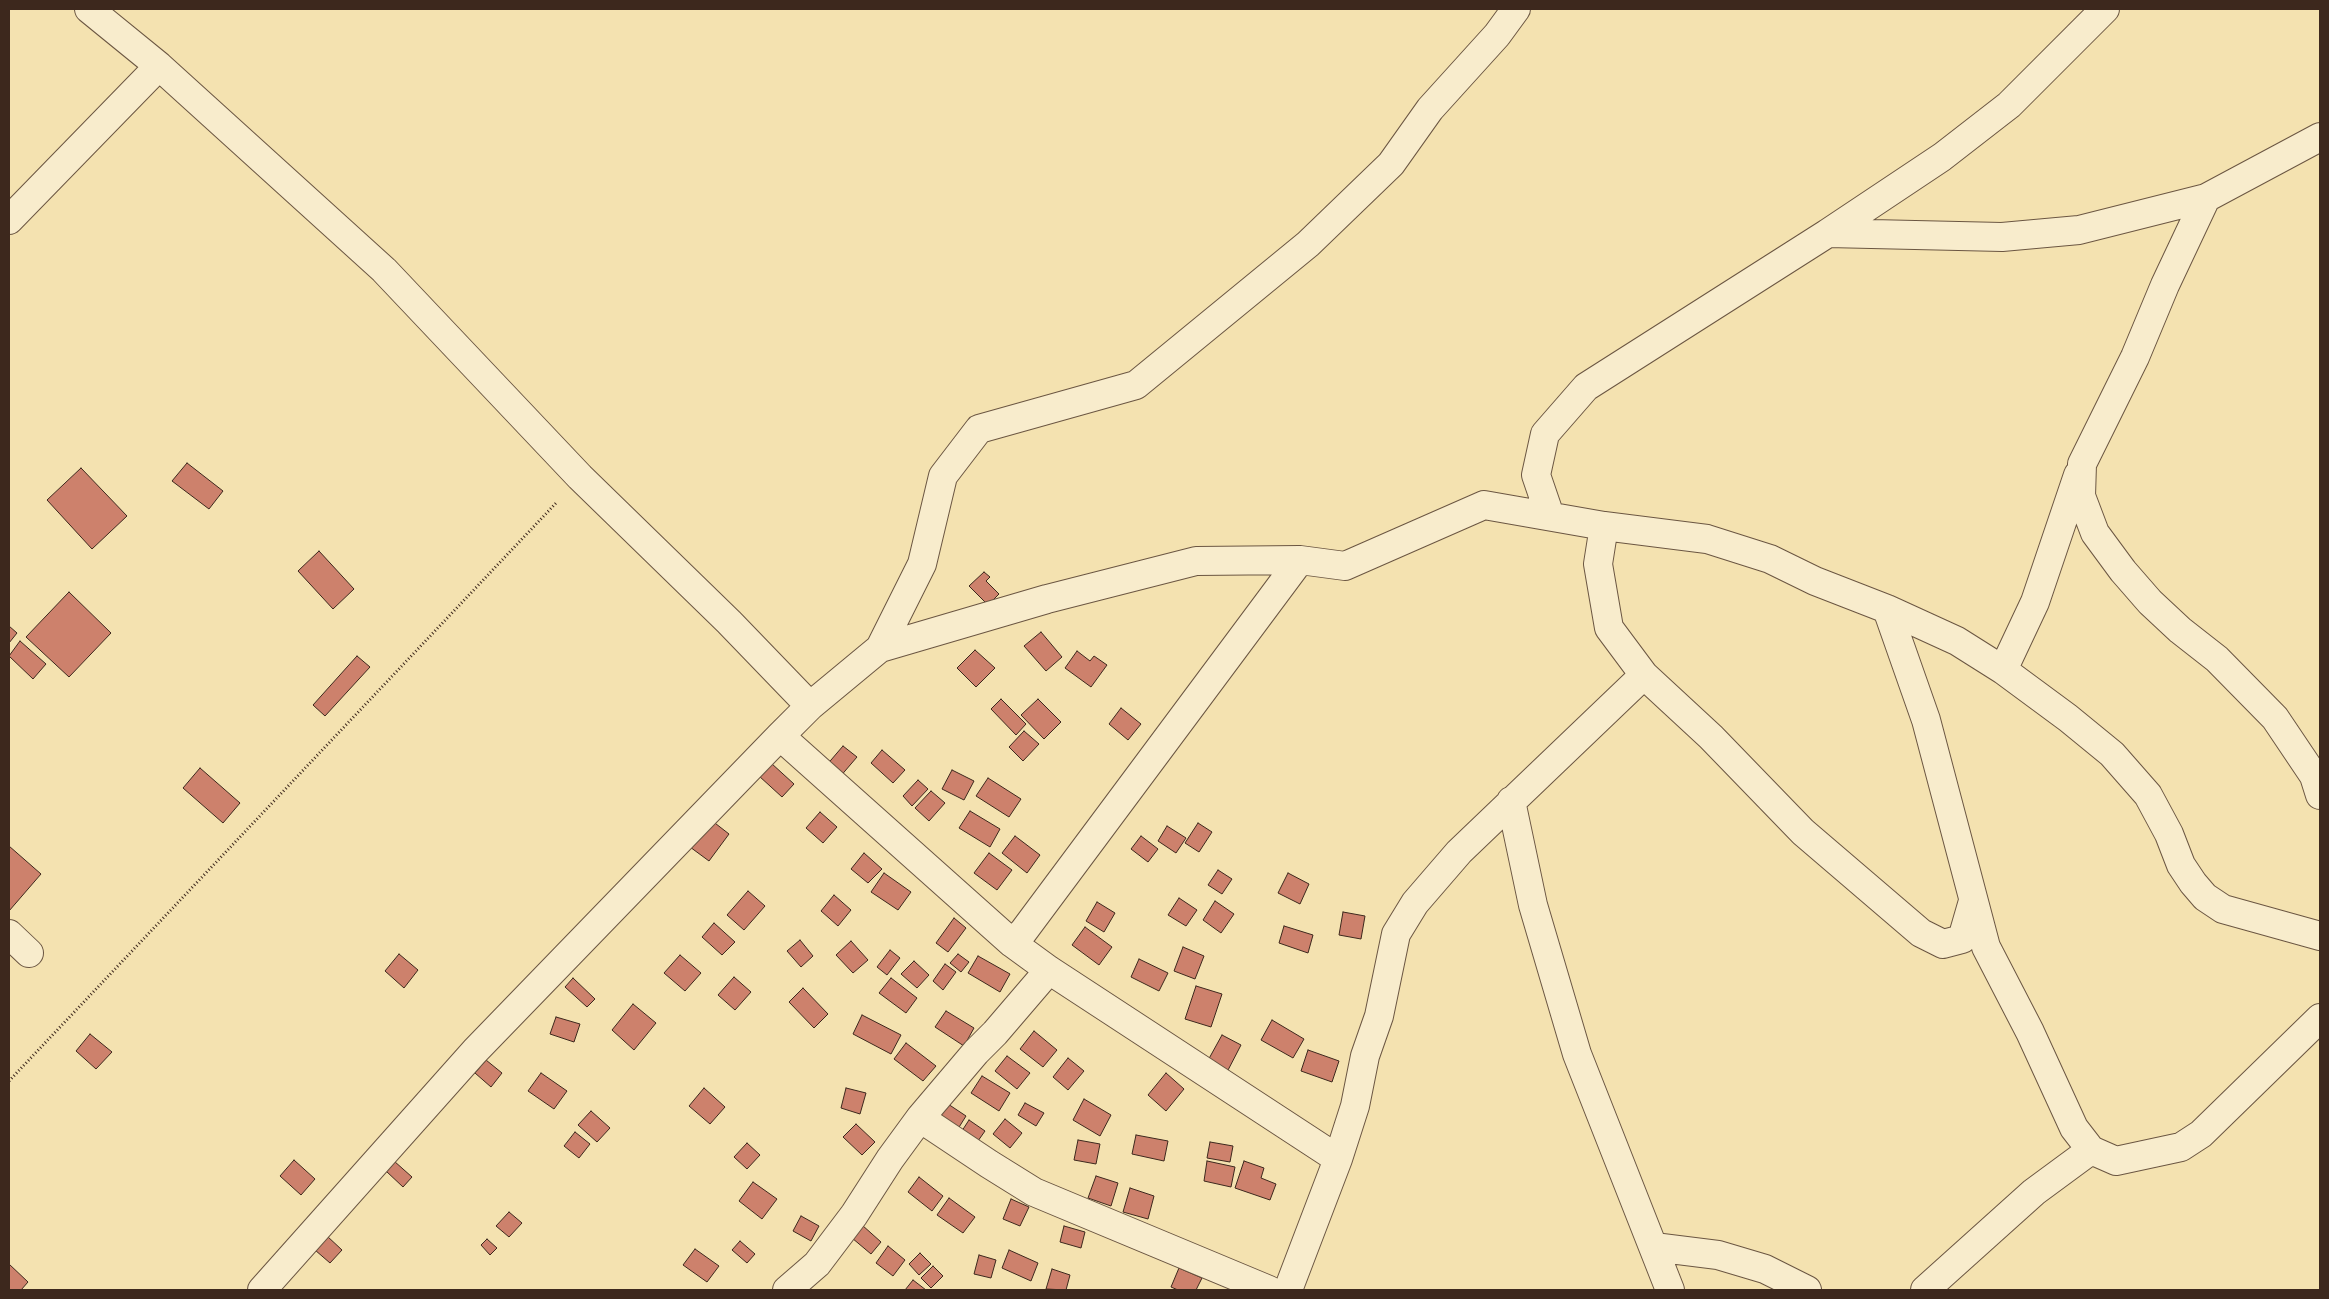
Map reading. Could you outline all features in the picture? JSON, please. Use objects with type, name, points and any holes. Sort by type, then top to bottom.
[{"type":"street","points":[[89,9],[159,66],[384,270],[580,478],[729,622],[810,706]]},
{"type":"street","points":[[880,648],[922,564],[943,476],[979,429],[1136,385],[1308,244],[1392,164],[1430,109],[1497,35],[1516,9]]},
{"type":"street","points":[[1550,516],[1536,475],[1545,434],[1586,387],[1888,194],[2010,105],[2105,9]]},
{"type":"street","points":[[9,220],[159,66]]},
{"type":"street","points":[[1828,233],[2002,237],[2079,230],[2206,198],[2320,137]]},
{"type":"street","points":[[2003,670],[2034,602],[2082,464],[2135,357],[2165,286],[2206,198]]},
{"type":"street","points":[[2082,464],[2081,496],[2094,533],[2150,602],[2180,630],[2218,659],[2274,718],[2314,776],[2320,795]]},
{"type":"street","points":[[262,1290],[475,1051],[810,706],[880,648],[1047,599],[1196,561],[1300,560],[1345,566],[1484,505],[1604,526],[1706,539],[1770,559],[1815,581],[1887,609],[1957,641],[2003,670],[2068,718],[2112,754],[2148,795],[2169,834],[2181,865],[2193,883],[2206,897],[2223,909],[2320,936]]},
{"type":"street","points":[[1604,526],[1598,564],[1609,628],[1644,675],[1711,737],[1803,832],[1921,932],[1943,944],[1962,939],[1973,900]]},
{"type":"street","points":[[1012,943],[1023,932],[1300,560]]},
{"type":"street","points":[[1887,609],[1926,720],[1986,947],[2030,1032],[2074,1128],[2092,1150],[2116,1161],[2181,1147],[2201,1134],[2320,1018]]},
{"type":"street","points":[[1288,1290],[1338,1159],[1355,1106],[1366,1056],[1378,1016],[1396,934],[1414,903],[1459,852],[1644,675]]},
{"type":"street","points":[[780,736],[1012,943],[1049,970],[1338,1159]]},
{"type":"street","points":[[1511,801],[1533,905],[1577,1054],[1670,1290]]},
{"type":"street","points":[[9,934],[29,953]]},
{"type":"street","points":[[787,1290],[817,1264],[854,1216],[890,1159],[920,1118],[1049,970]]},
{"type":"street","points":[[920,1118],[1034,1192],[1269,1290]]},
{"type":"street","points":[[1925,1290],[2034,1192],[2092,1150]]},
{"type":"street","points":[[1654,1247],[1718,1255],[1765,1269],[1807,1290]]},
{"type":"path","points":[[9,1081],[580,478]]},
{"type":"building","points":[[187,463],[223,491],[209,509],[172,481]]},
{"type":"building","points":[[81,468],[127,516],[92,549],[47,500]]},
{"type":"building","points":[[319,551],[354,589],[333,609],[298,571]]},
{"type":"building","points":[[984,572],[990,577],[986,581],[999,594],[988,605],[969,586]]},
{"type":"building","points":[[69,592],[111,633],[69,677],[26,637]]},
{"type":"building","points":[[9,626],[17,633],[9,643]]},
{"type":"building","points":[[1041,632],[1062,657],[1046,671],[1024,646]]},
{"type":"building","points":[[20,641],[46,664],[33,679],[9,656]]},
{"type":"building","points":[[975,650],[995,668],[976,687],[957,668]]},
{"type":"building","points":[[1077,651],[1090,661],[1094,656],[1107,665],[1091,687],[1065,668]]},
{"type":"building","points":[[357,656],[370,667],[325,716],[313,705]]},
{"type":"building","points":[[1001,699],[1026,724],[1016,735],[991,709]]},
{"type":"building","points":[[1038,699],[1061,722],[1044,739],[1021,715]]},
{"type":"building","points":[[1121,708],[1141,724],[1128,740],[1109,724]]},
{"type":"building","points":[[1024,731],[1039,744],[1023,761],[1009,747]]},
{"type":"building","points":[[843,746],[857,757],[839,778],[825,767]]},
{"type":"building","points":[[882,750],[905,770],[893,783],[871,763]]},
{"type":"building","points":[[771,763],[794,784],[782,797],[759,776]]},
{"type":"building","points":[[200,768],[240,803],[223,823],[183,788]]},
{"type":"building","points":[[952,770],[974,781],[964,800],[942,789]]},
{"type":"building","points":[[988,778],[1021,799],[1009,817],[976,796]]},
{"type":"building","points":[[918,780],[928,789],[912,806],[903,796]]},
{"type":"building","points":[[931,791],[945,803],[929,821],[915,808]]},
{"type":"building","points":[[970,811],[1000,829],[990,847],[959,828]]},
{"type":"building","points":[[820,812],[837,827],[823,843],[806,828]]},
{"type":"building","points":[[711,820],[729,834],[709,861],[690,847]]},
{"type":"building","points":[[1198,823],[1212,832],[1199,852],[1185,843]]},
{"type":"building","points":[[1167,826],[1186,838],[1176,853],[1158,841]]},
{"type":"building","points":[[1015,836],[1040,855],[1027,873],[1002,853]]},
{"type":"building","points":[[1141,836],[1158,849],[1148,862],[1131,849]]},
{"type":"building","points":[[9,846],[41,874],[9,911]]},
{"type":"building","points":[[864,853],[882,869],[868,883],[851,869]]},
{"type":"building","points":[[989,853],[1012,870],[997,890],[974,873]]},
{"type":"building","points":[[1218,870],[1232,879],[1222,894],[1208,885]]},
{"type":"building","points":[[884,873],[911,892],[898,910],[871,892]]},
{"type":"building","points":[[1288,873],[1309,884],[1300,904],[1278,893]]},
{"type":"building","points":[[748,891],[765,906],[744,930],[727,915]]},
{"type":"building","points":[[834,895],[851,910],[838,926],[821,911]]},
{"type":"building","points":[[1179,898],[1197,910],[1186,926],[1168,915]]},
{"type":"building","points":[[1215,901],[1234,914],[1221,933],[1203,920]]},
{"type":"building","points":[[1097,902],[1115,913],[1104,932],[1086,921]]},
{"type":"building","points":[[1343,912],[1365,916],[1361,939],[1339,935]]},
{"type":"building","points":[[954,918],[966,928],[948,952],[936,943]]},
{"type":"building","points":[[714,923],[735,942],[722,955],[702,937]]},
{"type":"building","points":[[1284,926],[1313,935],[1308,953],[1279,943]]},
{"type":"building","points":[[1085,927],[1112,947],[1099,965],[1072,945]]},
{"type":"building","points":[[800,940],[813,956],[801,967],[787,951]]},
{"type":"building","points":[[851,941],[868,960],[853,973],[836,955]]},
{"type":"building","points":[[1183,947],[1204,956],[1195,979],[1174,971]]},
{"type":"building","points":[[890,950],[900,958],[887,975],[877,967]]},
{"type":"building","points":[[399,954],[418,970],[404,988],[385,971]]},
{"type":"building","points":[[958,954],[969,962],[961,972],[950,963]]},
{"type":"building","points":[[680,955],[701,973],[685,991],[664,973]]},
{"type":"building","points":[[978,956],[1010,974],[1000,992],[968,973]]},
{"type":"building","points":[[1139,959],[1168,973],[1159,991],[1131,977]]},
{"type":"building","points":[[914,961],[929,975],[917,988],[901,974]]},
{"type":"building","points":[[945,964],[956,972],[943,990],[933,981]]},
{"type":"building","points":[[734,977],[751,992],[735,1010],[718,995]]},
{"type":"building","points":[[573,978],[595,999],[587,1007],[565,987]]},
{"type":"building","points":[[891,978],[917,998],[906,1013],[879,993]]},
{"type":"building","points":[[1196,986],[1222,994],[1211,1027],[1185,1019]]},
{"type":"building","points":[[803,988],[828,1014],[814,1028],[789,1002]]},
{"type":"building","points":[[633,1004],[656,1023],[634,1050],[612,1030]]},
{"type":"building","points":[[946,1011],[974,1028],[964,1046],[935,1027]]},
{"type":"building","points":[[862,1015],[901,1035],[891,1054],[853,1034]]},
{"type":"building","points":[[556,1017],[580,1024],[574,1042],[550,1034]]},
{"type":"building","points":[[1272,1020],[1304,1039],[1293,1058],[1261,1040]]},
{"type":"building","points":[[1034,1031],[1057,1050],[1043,1067],[1020,1049]]},
{"type":"building","points":[[90,1034],[112,1052],[96,1069],[76,1051]]},
{"type":"building","points":[[1222,1035],[1241,1045],[1226,1074],[1206,1064]]},
{"type":"building","points":[[906,1043],[936,1066],[923,1081],[894,1059]]},
{"type":"building","points":[[1308,1050],[1339,1061],[1332,1082],[1301,1071]]},
{"type":"building","points":[[1007,1056],[1030,1073],[1017,1089],[995,1071]]},
{"type":"building","points":[[1068,1058],[1084,1071],[1068,1090],[1053,1077]]},
{"type":"building","points":[[486,1060],[502,1073],[491,1087],[475,1073]]},
{"type":"building","points":[[541,1073],[567,1091],[554,1109],[528,1091]]},
{"type":"building","points":[[1166,1073],[1184,1089],[1166,1111],[1148,1095]]},
{"type":"building","points":[[982,1076],[1010,1093],[999,1111],[971,1093]]},
{"type":"building","points":[[704,1088],[725,1107],[710,1124],[689,1106]]},
{"type":"building","points":[[846,1088],[866,1093],[860,1114],[841,1108]]},
{"type":"building","points":[[1084,1099],[1111,1115],[1100,1136],[1073,1120]]},
{"type":"building","points":[[942,1100],[966,1116],[956,1132],[931,1115]]},
{"type":"building","points":[[1025,1103],[1044,1113],[1036,1126],[1018,1115]]},
{"type":"building","points":[[591,1111],[610,1128],[597,1142],[578,1125]]},
{"type":"building","points":[[1005,1119],[1022,1133],[1010,1148],[993,1134]]},
{"type":"building","points":[[969,1120],[985,1131],[973,1148],[958,1137]]},
{"type":"building","points":[[856,1124],[875,1142],[862,1155],[843,1137]]},
{"type":"building","points":[[575,1132],[590,1144],[579,1158],[564,1146]]},
{"type":"building","points":[[1136,1135],[1168,1141],[1164,1161],[1132,1154]]},
{"type":"building","points":[[1078,1140],[1100,1144],[1096,1164],[1074,1160]]},
{"type":"building","points":[[1210,1142],[1233,1146],[1230,1162],[1207,1158]]},
{"type":"building","points":[[747,1143],[760,1155],[747,1169],[734,1157]]},
{"type":"building","points":[[294,1160],[315,1179],[301,1195],[280,1176]]},
{"type":"building","points":[[394,1161],[412,1177],[403,1187],[386,1171]]},
{"type":"building","points":[[1207,1161],[1235,1167],[1231,1187],[1204,1181]]},
{"type":"building","points":[[1244,1161],[1264,1168],[1261,1178],[1276,1184],[1270,1200],[1235,1188]]},
{"type":"building","points":[[1096,1176],[1118,1183],[1111,1206],[1088,1198]]},
{"type":"building","points":[[919,1177],[943,1196],[932,1211],[908,1192]]},
{"type":"building","points":[[753,1182],[777,1199],[762,1219],[739,1201]]},
{"type":"building","points":[[1130,1188],[1154,1196],[1148,1219],[1123,1212]]},
{"type":"building","points":[[949,1198],[975,1217],[963,1233],[937,1215]]},
{"type":"building","points":[[1011,1199],[1029,1207],[1020,1226],[1003,1219]]},
{"type":"building","points":[[509,1212],[522,1223],[509,1237],[496,1226]]},
{"type":"building","points":[[801,1216],[819,1226],[811,1241],[793,1231]]},
{"type":"building","points":[[862,1225],[881,1242],[871,1254],[852,1238]]},
{"type":"building","points":[[1064,1226],[1085,1232],[1081,1248],[1060,1242]]},
{"type":"building","points":[[327,1236],[342,1250],[330,1263],[315,1250]]},
{"type":"building","points":[[487,1239],[497,1248],[490,1255],[481,1245]]},
{"type":"building","points":[[740,1241],[755,1254],[747,1263],[732,1250]]},
{"type":"building","points":[[888,1246],[905,1260],[893,1276],[876,1263]]},
{"type":"building","points":[[695,1249],[719,1266],[707,1282],[683,1265]]},
{"type":"building","points":[[1009,1250],[1038,1263],[1031,1281],[1002,1268]]},
{"type":"building","points":[[920,1253],[931,1264],[919,1275],[909,1264]]},
{"type":"building","points":[[979,1255],[996,1260],[991,1278],[974,1274]]},
{"type":"building","points":[[9,1264],[28,1282],[21,1290],[9,1290]]},
{"type":"building","points":[[933,1266],[943,1276],[931,1288],[921,1278]]},
{"type":"building","points":[[1179,1268],[1202,1278],[1196,1290],[1178,1290],[1171,1287]]},
{"type":"building","points":[[1052,1269],[1070,1275],[1066,1290],[1046,1289]]},
{"type":"building","points":[[913,1280],[926,1290],[905,1290]]}]
